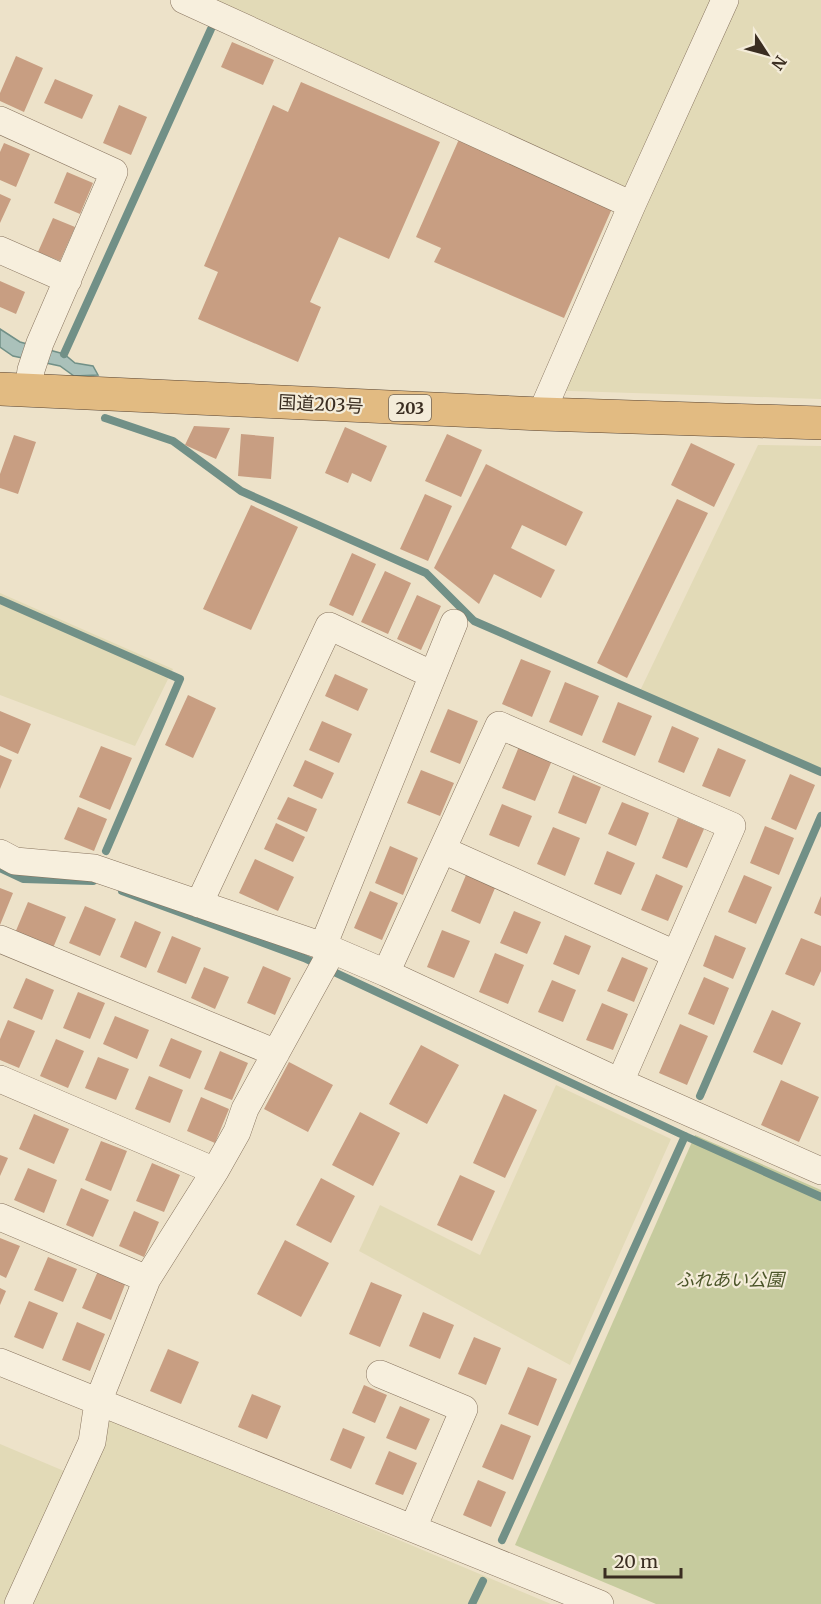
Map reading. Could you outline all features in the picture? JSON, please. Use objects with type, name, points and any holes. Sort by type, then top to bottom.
[{"type":"highway","name":"国道203号","points":[[20,383],[541,414],[821,423]]},
{"type":"street","points":[[184,0],[632,205]]},
{"type":"street","points":[[541,414],[725,0]]},
{"type":"street","points":[[0,120],[114,172],[40,343],[20,383]]},
{"type":"street","points":[[0,250],[68,280]]},
{"type":"street","points":[[18,1604],[92,1442],[98,1402],[147,1279],[237,1132],[245,1109],[317,977],[454,623]]},
{"type":"street","points":[[198,904],[329,626],[433,675]]},
{"type":"street","points":[[386,973],[500,725],[732,826],[620,1082]]},
{"type":"street","points":[[442,850],[675,954]]},
{"type":"street","points":[[0,853],[15,861],[94,868],[327,949],[386,973],[620,1082],[821,1171]]},
{"type":"street","points":[[0,939],[276,1053]]},
{"type":"street","points":[[0,1079],[215,1171]]},
{"type":"street","points":[[0,1217],[147,1279]]},
{"type":"street","points":[[0,1362],[600,1604]]},
{"type":"street","points":[[380,1374],[464,1409],[413,1528]]},
{"type":"shaded area","points":[[188,0],[821,0],[821,399],[540,390],[626,187]]},
{"type":"shaded area","points":[[758,445],[821,446],[821,774],[638,695]]},
{"type":"shaded area","points":[[0,593],[173,669],[135,746],[0,695]]},
{"type":"shaded area","points":[[556,1085],[671,1139],[570,1365],[359,1251],[380,1205],[480,1255]]},
{"type":"shaded area","points":[[109,1418],[551,1604],[0,1604],[0,1444],[83,1479]]},
{"type":"green space","name":"ふれあい公園","points":[[695,1135],[821,1190],[821,1604],[656,1604],[515,1545]]},
{"type":"water","points":[[0,329],[20,342],[64,354],[75,363],[93,366],[98,375],[74,376],[60,366],[13,356],[0,347]]},
{"type":"building","points":[[232,42],[274,60],[263,85],[221,67]]},
{"type":"building","points":[[16,56],[43,68],[24,112],[0,101],[0,93]]},
{"type":"building","points":[[55,79],[93,95],[82,119],[44,103]]},
{"type":"building","points":[[301,82],[440,142],[389,259],[339,237],[310,302],[321,307],[298,362],[198,319],[218,272],[204,266],[273,105],[288,112]]},
{"type":"building","points":[[119,105],[147,117],[131,155],[103,143]]},
{"type":"building","points":[[460,137],[614,204],[564,318],[434,262],[441,248],[416,237]]},
{"type":"building","points":[[4,143],[30,154],[16,187],[0,180],[0,152]]},
{"type":"building","points":[[67,172],[93,183],[80,214],[54,203]]},
{"type":"building","points":[[0,194],[11,199],[0,223]]},
{"type":"building","points":[[53,218],[75,227],[60,261],[38,252]]},
{"type":"building","points":[[0,281],[25,292],[16,314],[0,307]]},
{"type":"building","points":[[194,426],[230,428],[216,459],[185,445]]},
{"type":"building","points":[[345,427],[387,446],[371,482],[352,473],[348,483],[325,473]]},
{"type":"building","points":[[241,434],[274,437],[271,479],[238,476]]},
{"type":"building","points":[[447,434],[482,450],[461,497],[425,481]]},
{"type":"building","points":[[14,435],[36,442],[18,494],[0,488],[0,474]]},
{"type":"building","points":[[691,443],[735,464],[714,507],[671,485]]},
{"type":"building","points":[[486,464],[583,512],[566,546],[522,525],[511,548],[555,570],[541,598],[494,574],[479,604],[434,568]]},
{"type":"building","points":[[425,494],[452,506],[428,561],[400,549]]},
{"type":"building","points":[[677,499],[708,513],[627,678],[597,663]]},
{"type":"building","points":[[251,505],[298,527],[251,630],[203,609]]},
{"type":"building","points":[[352,553],[376,564],[353,616],[329,605]]},
{"type":"building","points":[[385,571],[411,583],[388,634],[361,622]]},
{"type":"building","points":[[417,595],[441,606],[421,650],[397,639]]},
{"type":"building","points":[[521,659],[551,671],[532,717],[502,704]]},
{"type":"building","points":[[335,674],[368,689],[358,711],[325,696]]},
{"type":"building","points":[[565,682],[599,696],[582,736],[549,722]]},
{"type":"building","points":[[188,695],[216,708],[193,758],[165,745]]},
{"type":"building","points":[[618,702],[652,716],[635,756],[602,742]]},
{"type":"building","points":[[448,709],[478,721],[460,764],[430,752]]},
{"type":"building","points":[[0,711],[31,724],[18,754],[0,746]]},
{"type":"building","points":[[322,721],[352,734],[339,763],[309,750]]},
{"type":"building","points":[[672,726],[699,738],[684,773],[658,762]]},
{"type":"building","points":[[520,744],[553,758],[535,801],[502,788]]},
{"type":"building","points":[[101,746],[132,758],[110,810],[79,797]]},
{"type":"building","points":[[718,748],[746,760],[730,797],[702,786]]},
{"type":"building","points":[[0,755],[12,760],[0,789]]},
{"type":"building","points":[[305,760],[334,773],[322,799],[293,786]]},
{"type":"building","points":[[421,770],[454,783],[440,816],[407,803]]},
{"type":"building","points":[[790,774],[815,785],[796,830],[771,819]]},
{"type":"building","points":[[573,775],[601,787],[586,824],[558,813]]},
{"type":"building","points":[[288,797],[317,809],[307,832],[277,819]]},
{"type":"building","points":[[622,802],[649,813],[636,846],[608,834]]},
{"type":"building","points":[[502,804],[532,816],[519,847],[489,835]]},
{"type":"building","points":[[78,807],[107,819],[94,851],[64,839]]},
{"type":"building","points":[[678,818],[704,829],[687,868],[662,858]]},
{"type":"building","points":[[276,823],[305,837],[293,862],[264,849]]},
{"type":"building","points":[[765,826],[794,838],[779,875],[750,863]]},
{"type":"building","points":[[553,827],[580,838],[565,876],[537,864]]},
{"type":"building","points":[[390,846],[418,858],[403,895],[375,883]]},
{"type":"building","points":[[607,851],[635,863],[621,895],[594,884]]},
{"type":"building","points":[[255,859],[294,877],[278,911],[239,893]]},
{"type":"building","points":[[656,874],[683,886],[668,921],[641,910]]},
{"type":"building","points":[[466,875],[495,888],[480,924],[451,911]]},
{"type":"building","points":[[744,875],[772,887],[756,924],[728,912]]},
{"type":"building","points":[[0,888],[13,893],[0,925]]},
{"type":"building","points":[[370,891],[398,903],[382,940],[354,928]]},
{"type":"building","points":[[821,896],[821,916],[814,913]]},
{"type":"building","points":[[28,902],[66,917],[53,948],[15,933]]},
{"type":"building","points":[[85,906],[116,919],[100,956],[69,943]]},
{"type":"building","points":[[514,911],[541,922],[527,954],[500,943]]},
{"type":"building","points":[[135,921],[161,932],[146,968],[120,957]]},
{"type":"building","points":[[442,930],[470,941],[454,978],[427,967]]},
{"type":"building","points":[[565,935],[591,946],[579,975],[553,964]]},
{"type":"building","points":[[715,935],[746,948],[733,979],[703,966]]},
{"type":"building","points":[[172,936],[201,948],[186,984],[157,972]]},
{"type":"building","points":[[801,938],[821,946],[821,971],[814,986],[785,974]]},
{"type":"building","points":[[495,953],[524,965],[508,1004],[479,992]]},
{"type":"building","points":[[622,957],[648,968],[634,1002],[607,991]]},
{"type":"building","points":[[263,966],[291,978],[275,1015],[247,1003]]},
{"type":"building","points":[[204,967],[229,977],[215,1009],[191,998]]},
{"type":"building","points":[[704,977],[729,988],[714,1025],[688,1014]]},
{"type":"building","points":[[26,978],[54,990],[42,1020],[13,1008]]},
{"type":"building","points":[[552,980],[576,990],[563,1022],[538,1012]]},
{"type":"building","points":[[78,992],[105,1003],[90,1039],[63,1028]]},
{"type":"building","points":[[602,1003],[628,1014],[613,1050],[586,1040]]},
{"type":"building","points":[[772,1010],[801,1023],[782,1065],[753,1052]]},
{"type":"building","points":[[115,1016],[149,1030],[137,1059],[103,1044]]},
{"type":"building","points":[[8,1020],[35,1031],[19,1068],[0,1060],[0,1039]]},
{"type":"building","points":[[680,1024],[708,1036],[687,1085],[659,1073]]},
{"type":"building","points":[[171,1038],[202,1051],[190,1079],[159,1066]]},
{"type":"building","points":[[56,1039],[84,1051],[68,1088],[40,1076]]},
{"type":"building","points":[[421,1045],[459,1065],[427,1124],[389,1104]]},
{"type":"building","points":[[220,1051],[248,1063],[232,1100],[204,1089]]},
{"type":"building","points":[[98,1057],[129,1069],[116,1100],[85,1088]]},
{"type":"building","points":[[289,1062],[333,1085],[308,1132],[264,1109]]},
{"type":"building","points":[[149,1076],[183,1090],[170,1123],[135,1109]]},
{"type":"building","points":[[781,1080],[819,1097],[799,1142],[761,1125]]},
{"type":"building","points":[[504,1094],[537,1110],[505,1178],[473,1163]]},
{"type":"building","points":[[201,1097],[229,1109],[215,1143],[187,1131]]},
{"type":"building","points":[[360,1112],[400,1133],[373,1186],[332,1165]]},
{"type":"building","points":[[34,1114],[69,1129],[54,1164],[19,1149]]},
{"type":"building","points":[[101,1141],[127,1151],[111,1191],[85,1180]]},
{"type":"building","points":[[0,1155],[8,1158],[0,1176]]},
{"type":"building","points":[[152,1163],[180,1175],[164,1212],[136,1201]]},
{"type":"building","points":[[28,1168],[57,1180],[44,1213],[14,1200]]},
{"type":"building","points":[[460,1175],[495,1191],[472,1241],[437,1225]]},
{"type":"building","points":[[321,1178],[355,1196],[331,1243],[296,1225]]},
{"type":"building","points":[[81,1188],[109,1200],[93,1237],[66,1225]]},
{"type":"building","points":[[134,1211],[159,1222],[144,1257],[119,1246]]},
{"type":"building","points":[[0,1238],[20,1246],[6,1278],[0,1275]]},
{"type":"building","points":[[285,1240],[329,1263],[301,1317],[257,1294]]},
{"type":"building","points":[[48,1257],[77,1269],[63,1302],[34,1290]]},
{"type":"building","points":[[98,1271],[126,1282],[111,1320],[82,1308]]},
{"type":"building","points":[[371,1282],[402,1295],[380,1347],[349,1334]]},
{"type":"building","points":[[0,1288],[6,1291],[0,1305]]},
{"type":"building","points":[[29,1301],[58,1313],[43,1349],[14,1337]]},
{"type":"building","points":[[423,1312],[454,1325],[440,1359],[409,1346]]},
{"type":"building","points":[[77,1322],[105,1334],[90,1371],[62,1360]]},
{"type":"building","points":[[474,1337],[501,1348],[486,1385],[458,1374]]},
{"type":"building","points":[[168,1349],[199,1362],[181,1404],[150,1391]]},
{"type":"building","points":[[528,1367],[557,1379],[538,1426],[508,1414]]},
{"type":"building","points":[[364,1385],[387,1395],[375,1423],[352,1413]]},
{"type":"building","points":[[252,1394],[281,1406],[267,1439],[238,1427]]},
{"type":"building","points":[[400,1406],[430,1419],[416,1450],[386,1438]]},
{"type":"building","points":[[501,1424],[531,1436],[513,1480],[482,1467]]},
{"type":"building","points":[[343,1428],[365,1437],[351,1469],[330,1460]]},
{"type":"building","points":[[389,1451],[417,1463],[403,1495],[375,1484]]},
{"type":"building","points":[[478,1480],[506,1492],[491,1527],[463,1515]]},
{"type":"waterway","points":[[64,354],[211,29]]},
{"type":"waterway","points":[[105,418],[173,441],[241,491],[426,573],[474,621],[821,772]]},
{"type":"waterway","points":[[0,600],[180,679],[106,851]]},
{"type":"waterway","points":[[700,1096],[821,816]]},
{"type":"waterway","points":[[0,868],[23,879],[93,881]]},
{"type":"waterway","points":[[122,891],[304,958],[821,1197]]},
{"type":"waterway","points":[[502,1540],[685,1136]]},
{"type":"waterway","points":[[472,1604],[483,1581]]}]
